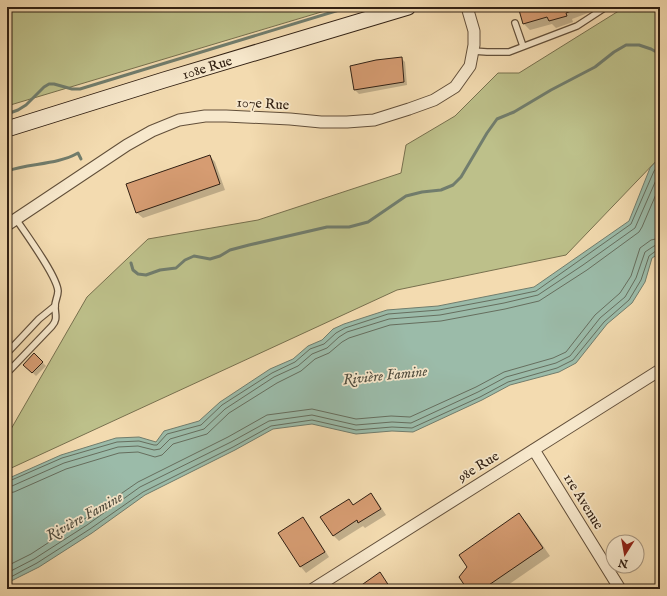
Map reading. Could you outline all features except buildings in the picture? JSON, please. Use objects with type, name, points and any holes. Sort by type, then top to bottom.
[{"type":"main road","name":"108e Rue","points":[[7,129],[408,7]]},
{"type":"street","name":"107e Rue","points":[[12,222],[127,145],[152,131],[179,120],[205,116],[226,116],[321,122],[374,120],[434,100],[455,87],[470,66],[474,31],[467,7]]},
{"type":"street","name":"98e Rue","points":[[313,589],[660,370]]},
{"type":"street","name":"11e Avenue","points":[[534,450],[620,589]]},
{"type":"lane","points":[[473,50],[487,52],[509,52],[576,26],[606,7]]},
{"type":"lane","points":[[515,23],[523,46]]},
{"type":"lane","points":[[7,373],[55,322],[57,316],[55,306],[58,291],[54,278],[12,222]]},
{"type":"lane","points":[[7,353],[55,306]]},
{"type":"green space","points":[[7,7],[338,7],[7,106]]},
{"type":"green space","points":[[625,7],[660,7],[660,157],[566,255],[397,290],[7,470],[7,436],[87,297],[148,239],[258,220],[401,173],[406,145],[455,116],[498,73],[519,73]]},
{"type":"water","name":"Rivière Famine","points":[[660,157],[660,253],[652,258],[645,282],[632,303],[607,324],[576,363],[559,372],[510,385],[482,400],[413,432],[392,431],[356,434],[312,424],[273,429],[235,450],[145,495],[92,533],[39,567],[7,583],[7,479],[61,455],[116,438],[139,437],[156,442],[164,431],[199,421],[220,402],[270,369],[293,359],[308,346],[322,340],[333,329],[344,324],[387,310],[438,306],[534,287],[629,221],[650,168]]},
{"type":"waterway","points":[[7,114],[26,105],[49,84],[72,89],[80,89],[349,7]]},
{"type":"waterway","points":[[654,7],[660,13]]},
{"type":"waterway","points":[[131,263],[133,270],[138,274],[146,275],[160,270],[176,268],[185,260],[194,256],[210,259],[220,256],[230,250],[249,245],[327,227],[349,227],[368,222],[406,196],[422,192],[441,190],[453,185],[461,177],[497,119],[514,112],[551,90],[595,67],[614,52],[626,45],[639,45],[660,54]]},
{"type":"waterway","points":[[7,171],[25,166],[61,160],[78,153],[81,159]]}]
